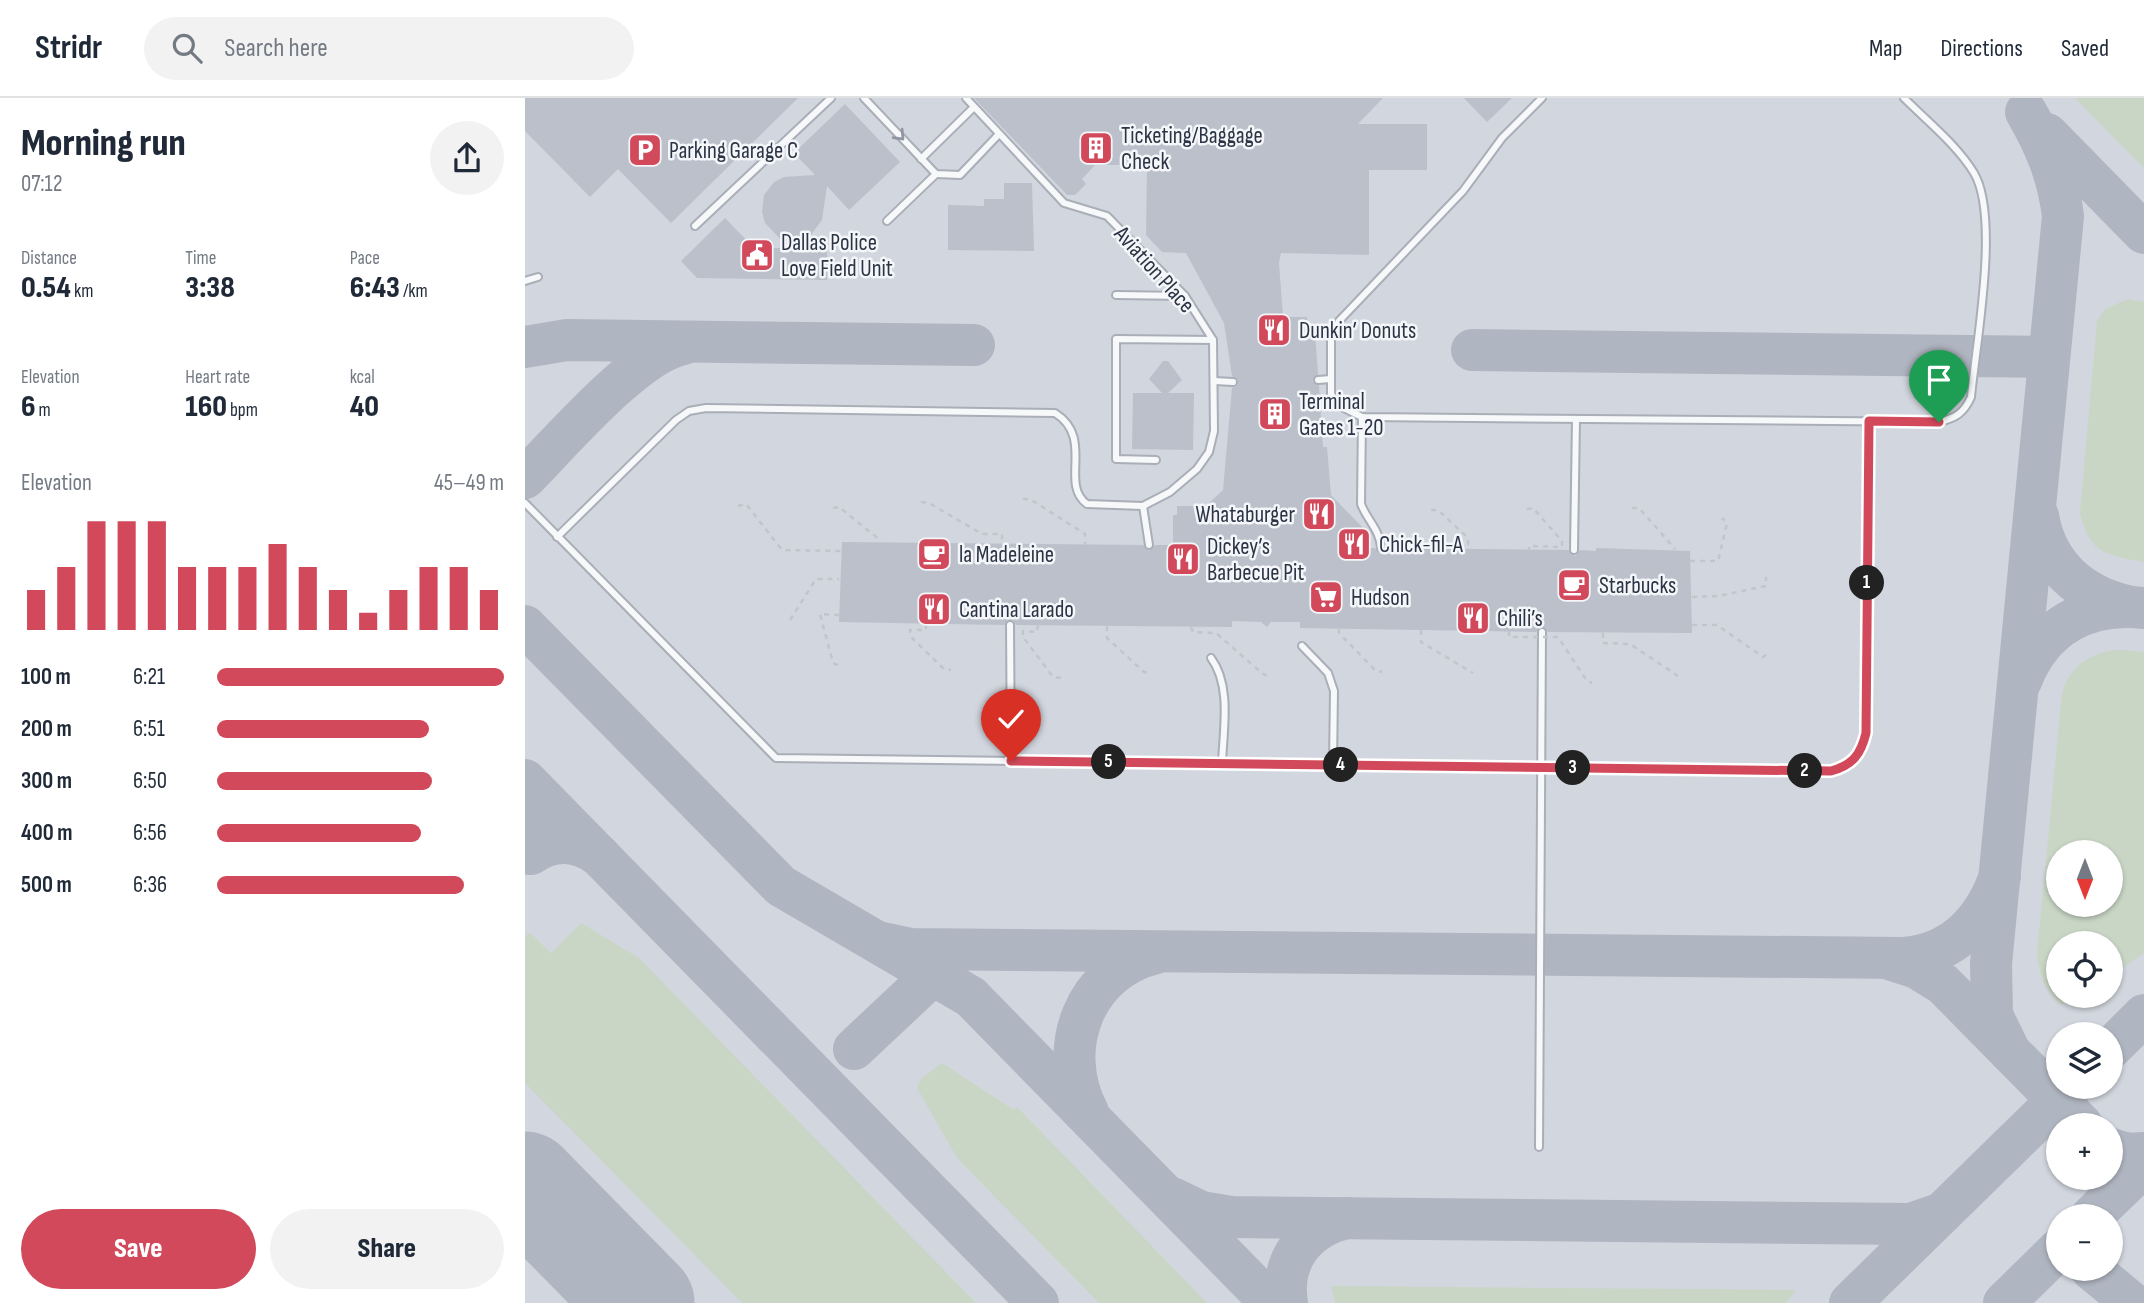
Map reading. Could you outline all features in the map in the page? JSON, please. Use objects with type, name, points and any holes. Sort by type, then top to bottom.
[{"type":"lane","points":[[695,226],[831,98]]},
{"type":"lane","points":[[864,98],[936,174],[960,175],[999,134]]},
{"type":"lane","name":"Aviation Place","points":[[966,98],[1064,203],[1107,216],[1185,296],[1213,340],[1214,431],[1209,452],[1197,469],[1170,492],[1143,506]]},
{"type":"lane","points":[[1542,98],[1502,138],[1463,191],[1339,321],[1331,337],[1331,394],[1338,405],[1362,417],[1939,422],[1955,418],[1966,409],[1971,397],[1986,237],[1983,199],[1975,174],[1961,156],[1904,98]]},
{"type":"lane","points":[[921,159],[974,107]]},
{"type":"lane","points":[[887,221],[936,174]]},
{"type":"lane","points":[[525,281],[538,277]]},
{"type":"lane","points":[[1116,295],[1185,296]]},
{"type":"lane","points":[[1156,460],[1116,460],[1116,339],[1213,340]]},
{"type":"lane","points":[[1318,380],[1331,379]]},
{"type":"lane","points":[[1215,382],[1233,382]]},
{"type":"lane","points":[[557,537],[675,420],[689,411],[706,408],[1055,413],[1067,421],[1074,434],[1076,485],[1080,499],[1087,504],[1143,506],[1149,545]]},
{"type":"lane","points":[[1362,417],[1360,504],[1377,529],[1381,548]]},
{"type":"lane","points":[[1574,550],[1576,419]]},
{"type":"lane","points":[[525,503],[776,758],[1831,771],[1855,760],[1863,748],[1866,733],[1869,421]]},
{"type":"lane","points":[[1010,625],[1011,761]]},
{"type":"lane","points":[[1539,1147],[1542,632]]},
{"type":"lane","points":[[1302,646],[1328,673],[1334,691],[1333,765]]},
{"type":"lane","points":[[1211,658],[1220,670],[1224,690],[1222,764]]},
{"type":"path","points":[[1023,499],[1030,499],[1085,534],[1085,544]]},
{"type":"path","points":[[921,502],[929,503],[982,534],[1002,534],[1002,544]]},
{"type":"path","points":[[738,506],[745,503],[782,550],[842,551]]},
{"type":"path","points":[[832,508],[839,507],[880,537],[880,540]]},
{"type":"path","points":[[1527,509],[1533,508],[1562,541],[1562,547],[1529,546],[1529,550]]},
{"type":"path","points":[[1632,508],[1639,508],[1675,549]]},
{"type":"path","points":[[1431,510],[1438,510],[1468,538],[1468,544],[1446,544],[1446,549]]},
{"type":"path","points":[[1690,561],[1718,561],[1727,523],[1722,518]]},
{"type":"path","points":[[1692,597],[1718,596],[1766,586],[1766,577]]},
{"type":"path","points":[[790,620],[815,579],[839,579]]},
{"type":"path","points":[[839,615],[820,614],[833,663],[840,666]]},
{"type":"path","points":[[926,624],[926,630],[910,630],[910,636],[944,668],[951,670]]},
{"type":"path","points":[[1038,625],[1037,632],[1023,632],[1023,637],[1053,677],[1061,678]]},
{"type":"path","points":[[1692,625],[1717,625],[1763,657],[1769,653]]},
{"type":"path","points":[[1107,626],[1107,638],[1145,672],[1151,673]]},
{"type":"path","points":[[1191,627],[1193,632],[1216,633],[1263,674],[1269,676]]},
{"type":"path","points":[[1339,629],[1339,633],[1375,670],[1382,672]]},
{"type":"path","points":[[1421,630],[1421,642],[1466,672],[1473,673]]},
{"type":"path","points":[[1509,632],[1509,637],[1558,637],[1587,681],[1592,683]]},
{"type":"path","points":[[1603,633],[1603,643],[1630,644],[1678,676]]},
{"type":"shaded area","points":[[525,98],[2144,98],[2144,1303],[525,1303]]},
{"type":"green space","points":[[2075,98],[2144,98],[2144,168],[2135,159]]},
{"type":"green space","points":[[2128,299],[2144,302],[2144,562],[2101,550],[2089,537],[2080,513],[2097,321],[2105,309]]},
{"type":"green space","points":[[2121,650],[2144,652],[2144,953],[2123,968],[2123,931],[2046,931],[2046,985],[2039,969],[2037,954],[2046,860],[2046,917],[2123,917],[2123,840],[2048,840],[2062,693],[2077,667],[2101,653]]},
{"type":"green space","points":[[581,923],[639,958],[976,1303],[742,1303],[525,1083],[525,936],[530,933],[551,953]]},
{"type":"green space","points":[[942,1063],[1014,1110],[1017,1107],[1207,1303],[1099,1303],[957,1158],[917,1088],[921,1079]]},
{"type":"green space","points":[[1331,1286],[1796,1290],[1786,1303],[1335,1303]]},
{"type":"building","name":"Parking Garage C","points":[[525,98],[798,98],[671,223],[618,169],[590,197],[525,131]]},
{"type":"building","name":"Terminal Gates 1-20","points":[[974,98],[1383,98],[1358,124],[1427,124],[1427,170],[1369,170],[1369,255],[1281,253],[1279,263],[1283,317],[1307,317],[1308,332],[1315,333],[1318,374],[1312,381],[1319,386],[1323,447],[1327,447],[1331,495],[1365,530],[1346,548],[1375,548],[1381,554],[1387,548],[1568,550],[1575,556],[1580,550],[1596,551],[1596,548],[1690,551],[1692,633],[1548,632],[1541,626],[1536,632],[1300,628],[1300,622],[1271,622],[1267,627],[1261,622],[1232,621],[1232,627],[1016,625],[1011,619],[1004,625],[839,622],[842,542],[1143,545],[1149,551],[1155,545],[1173,545],[1173,515],[1177,515],[1177,506],[1206,506],[1223,490],[1232,388],[1237,386],[1238,380],[1232,376],[1224,323],[1186,253],[1162,252],[1146,235],[1147,165],[1095,165],[1082,179],[1086,184],[1075,195],[1067,195]]},
{"type":"building","points":[[1464,98],[1512,98],[1487,122]]},
{"type":"building","points":[[845,104],[900,162],[849,210],[827,186],[822,220],[801,248],[827,249],[827,280],[697,278],[681,261],[725,218],[754,248],[789,248],[765,223],[762,212],[764,195],[774,182],[784,177],[815,175],[794,153]]},
{"type":"building","points":[[1004,183],[1032,183],[1034,251],[948,250],[948,205],[984,206],[984,199],[1004,199]]},
{"type":"building","points":[[1163,361],[1168,361],[1182,380],[1168,393],[1194,393],[1193,450],[1132,449],[1133,393],[1162,393],[1149,379]]},
{"type":"taxiway","points":[[2010,1052],[1992,1015],[1991,964],[2063,216],[2050,162],[2026,112]]},
{"type":"taxiway","points":[[2047,134],[2144,233]]},
{"type":"taxiway","points":[[525,347],[567,340],[974,345]]},
{"type":"taxiway","points":[[525,478],[578,422],[622,381],[664,351],[683,344]]},
{"type":"taxiway","points":[[1472,350],[2049,357]]},
{"type":"taxiway","points":[[2038,516],[2049,549],[2068,575],[2094,594],[2127,606]]},
{"type":"taxiway","points":[[2021,681],[2041,646],[2054,632],[2069,622],[2104,609],[2144,608]]},
{"type":"taxiway","points":[[525,626],[781,886],[971,997],[1271,1303]]},
{"type":"taxiway","points":[[525,780],[1038,1303]]},
{"type":"taxiway","points":[[535,791],[541,808],[542,823],[539,839],[531,854],[548,845],[565,843],[583,847],[600,856]]},
{"type":"taxiway","points":[[878,942],[911,949],[1904,958],[1937,950],[1964,932],[1976,921],[2000,876]]},
{"type":"taxiway","points":[[1088,1112],[1078,1088],[1075,1063],[1076,1038],[1083,1015],[1094,994],[1110,976],[1131,962],[1156,953]]},
{"type":"taxiway","points":[[854,1049],[953,956]]},
{"type":"taxiway","points":[[1889,959],[1917,968],[1943,984],[2070,1113]]},
{"type":"taxiway","points":[[2123,1036],[2144,1015]]},
{"type":"taxiway","points":[[1850,1303],[2059,1099]]},
{"type":"taxiway","points":[[2123,1153],[2144,1153]]},
{"type":"taxiway","points":[[2104,1204],[2144,1166]]},
{"type":"taxiway","points":[[1172,1198],[1201,1212],[1231,1217],[1910,1224],[1942,1213]]},
{"type":"taxiway","points":[[1287,1303],[1288,1273],[1299,1248],[1319,1229],[1347,1218]]},
{"type":"taxiway","points":[[2004,1303],[2046,1262]]},
{"type":"taxiway","points":[[2105,1281],[2132,1303]]},
{"type":"runway","points":[[525,1184],[642,1303]]},
{"type":"place","name":"Ticketing/Baggage Check","points":[[1096,148]]},
{"type":"place","name":"Parking Garage C","points":[[645,150]]},
{"type":"place","name":"Dallas Police Love Field Unit","points":[[757,255]]},
{"type":"place","name":"Dunkin’ Donuts","points":[[1274,330]]},
{"type":"place","name":"Terminal Gates 1-20","points":[[1275,414]]},
{"type":"place","name":"Whataburger","points":[[1319,514]]},
{"type":"place","name":"Chick-fil-A","points":[[1354,544]]},
{"type":"place","name":"la Madeleine","points":[[934,554]]},
{"type":"place","name":"Dickey’s Barbecue Pit","points":[[1183,559]]},
{"type":"place","name":"Starbucks","points":[[1574,585]]},
{"type":"place","name":"Hudson","points":[[1326,597]]},
{"type":"place","name":"Cantina Larado","points":[[934,609]]},
{"type":"place","name":"Chili’s","points":[[1473,618]]},
{"type":"route","points":[[1011,761],[1831,771],[1845,767],[1855,760],[1863,748],[1866,733],[1869,421],[1939,422]]}]
